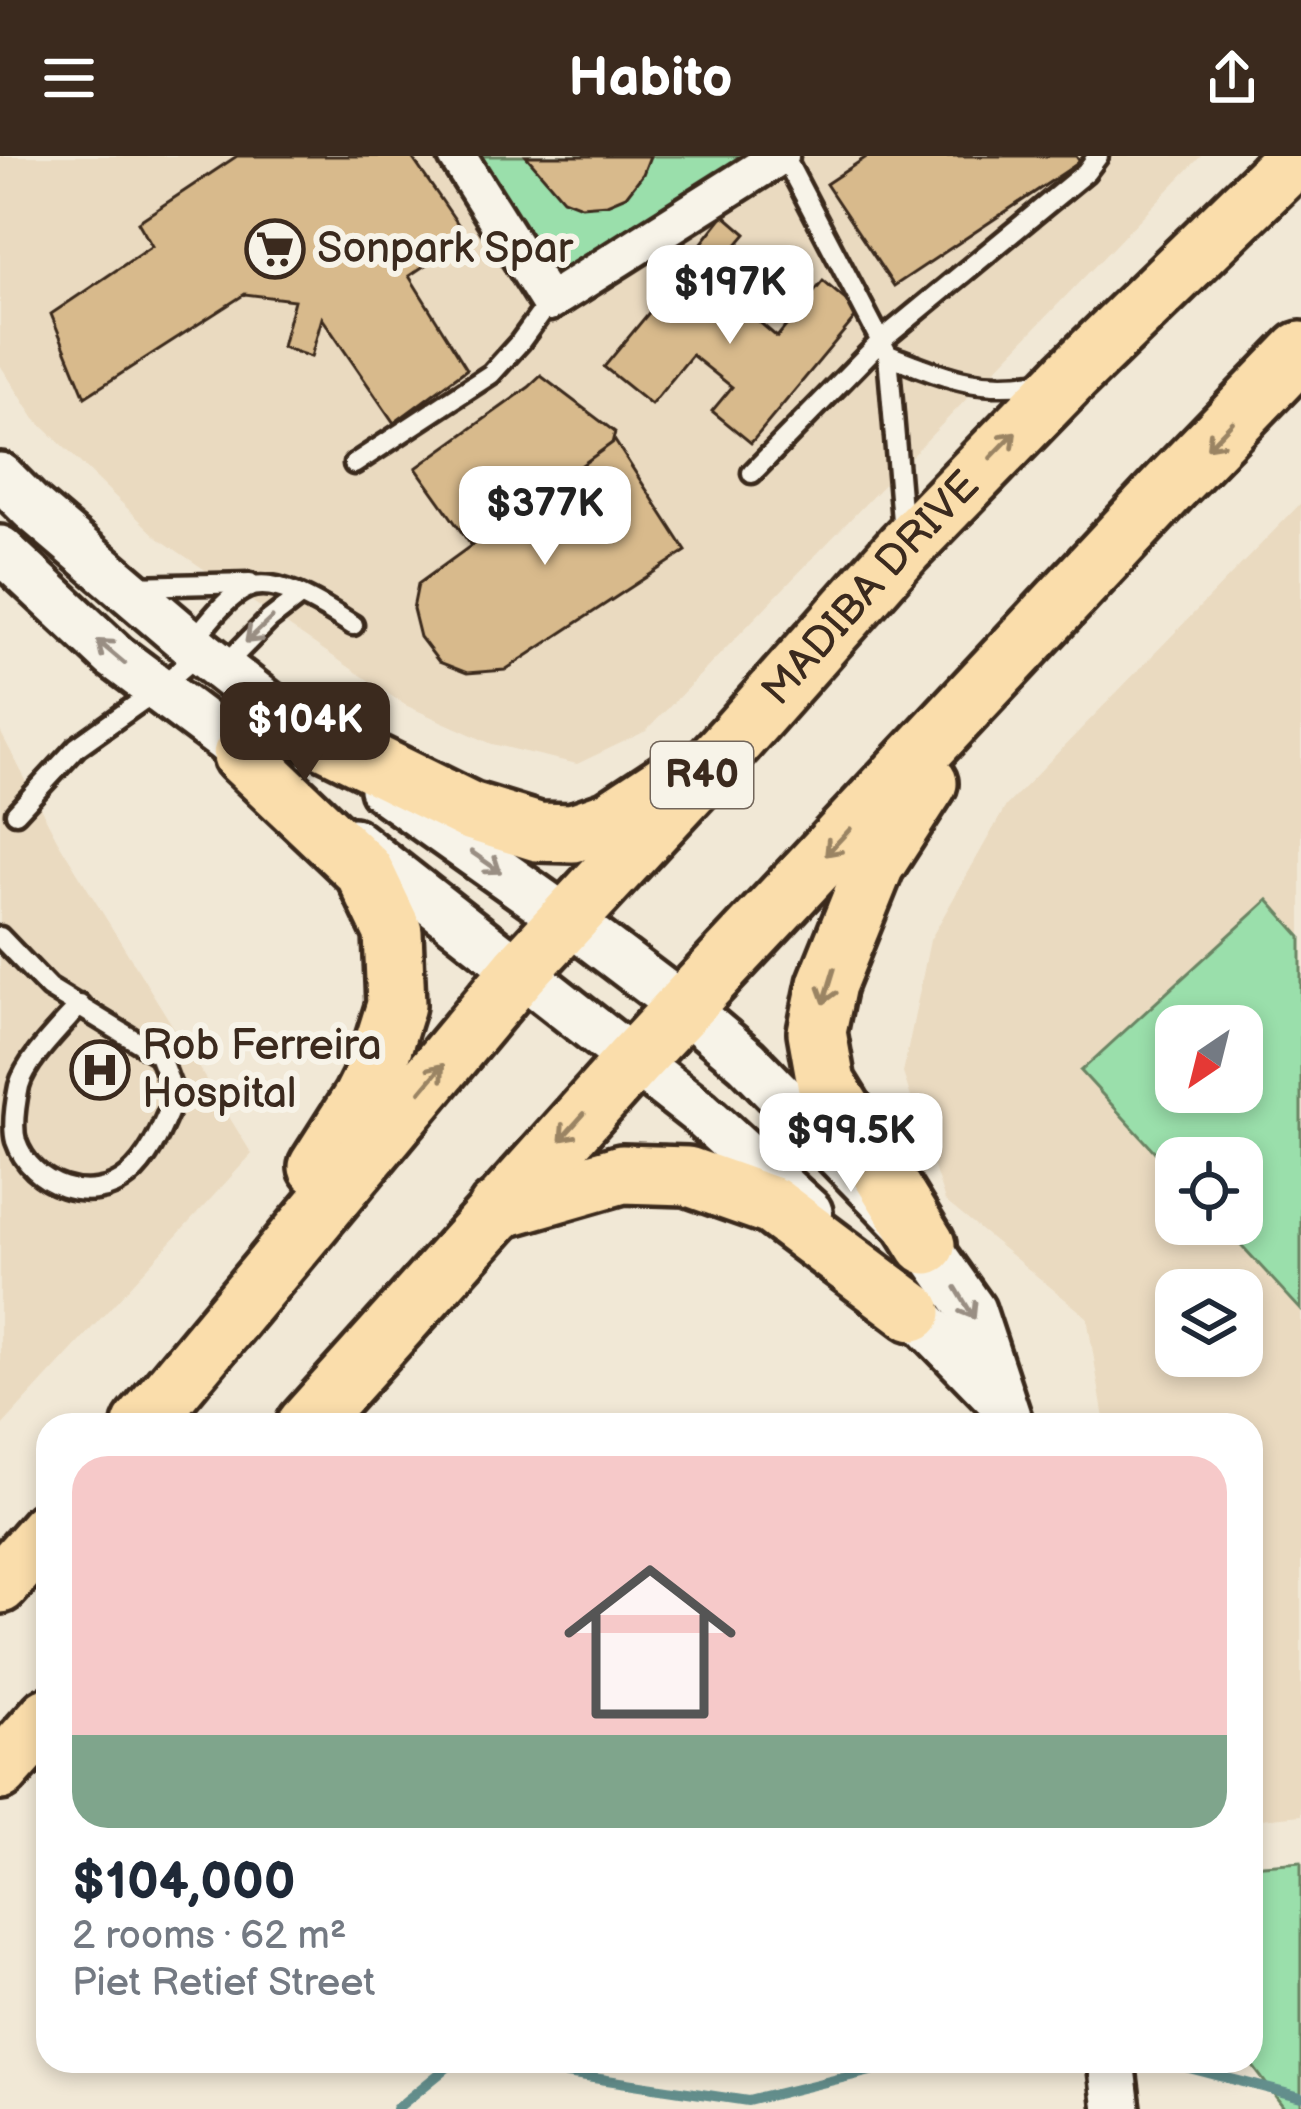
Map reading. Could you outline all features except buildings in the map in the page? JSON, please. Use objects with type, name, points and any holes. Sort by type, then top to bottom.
[{"type":"main road","name":"MADIBA DRIVE","points":[[153,1413],[520,971],[904,548],[1070,377],[1298,156]]},
{"type":"main road","points":[[317,1413],[683,1006],[1301,351]]},
{"type":"main road","points":[[926,1245],[826,1083],[817,1032],[827,984],[875,865],[1005,664]]},
{"type":"main road","points":[[264,738],[538,832],[573,833],[610,820],[736,738]]},
{"type":"main road","points":[[180,1382],[362,1098],[396,1005],[393,932],[364,871],[264,738]]},
{"type":"main road","points":[[497,1210],[622,1174],[687,1176],[772,1206],[914,1312]]},
{"type":"main road","points":[[0,1583],[36,1543]]},
{"type":"main road","points":[[0,1771],[36,1730]]},
{"type":"street","points":[[457,156],[549,302],[782,156]]},
{"type":"street","points":[[0,476],[205,654],[264,738],[520,971],[698,1111],[862,1257],[1006,1413]]},
{"type":"street","points":[[0,549],[114,656],[225,739],[264,738],[568,920],[747,1060],[926,1245],[972,1310],[1007,1413]]},
{"type":"lane","points":[[782,156],[885,348],[904,548]]},
{"type":"lane","points":[[752,472],[1086,172],[1098,156]]},
{"type":"lane","points":[[354,464],[491,374],[549,302]]},
{"type":"lane","points":[[885,348],[956,381],[991,387],[1070,377]]},
{"type":"lane","points":[[123,586],[262,584],[312,600],[353,625]]},
{"type":"lane","points":[[205,654],[236,595],[262,584]]},
{"type":"lane","points":[[16,813],[77,746],[205,654],[268,620],[299,596]]},
{"type":"lane","points":[[0,937],[49,988],[80,1005],[158,1055],[175,1096],[157,1138],[128,1176],[94,1192],[55,1186],[26,1162],[14,1136],[20,1083],[80,1005]]},
{"type":"shaded area","points":[[0,156],[1201,156],[646,731],[577,764],[492,744],[405,705],[158,538],[35,419],[0,365]]},
{"type":"shaded area","points":[[1301,503],[1301,1815],[1263,1819],[1263,1413],[1103,1413],[1087,1317],[945,1201],[903,1073],[930,940],[1006,806]]},
{"type":"shaded area","name":"Rob Ferreira Hospital","points":[[0,731],[58,841],[252,1154],[0,1428]]},
{"type":"green space","points":[[477,156],[745,156],[553,276]]},
{"type":"green space","points":[[1268,900],[1301,937],[1301,1310],[1241,1245],[1263,1245],[1263,1137],[1155,1137],[1155,1152],[1081,1071]]},
{"type":"green space","points":[[1301,1862],[1301,2109],[1285,2109],[1258,2073],[1263,2073],[1263,1865]]},
{"type":"waterway","points":[[396,2109],[440,2073]]},
{"type":"waterway","points":[[560,2073],[748,2101],[863,2073]]},
{"type":"waterway","points":[[1208,2073],[1301,2097]]},
{"type":"place","name":"Sonpark Spar","points":[[275,249]]},
{"type":"place","name":"Rob Ferreira Hospital","points":[[100,1070]]}]
